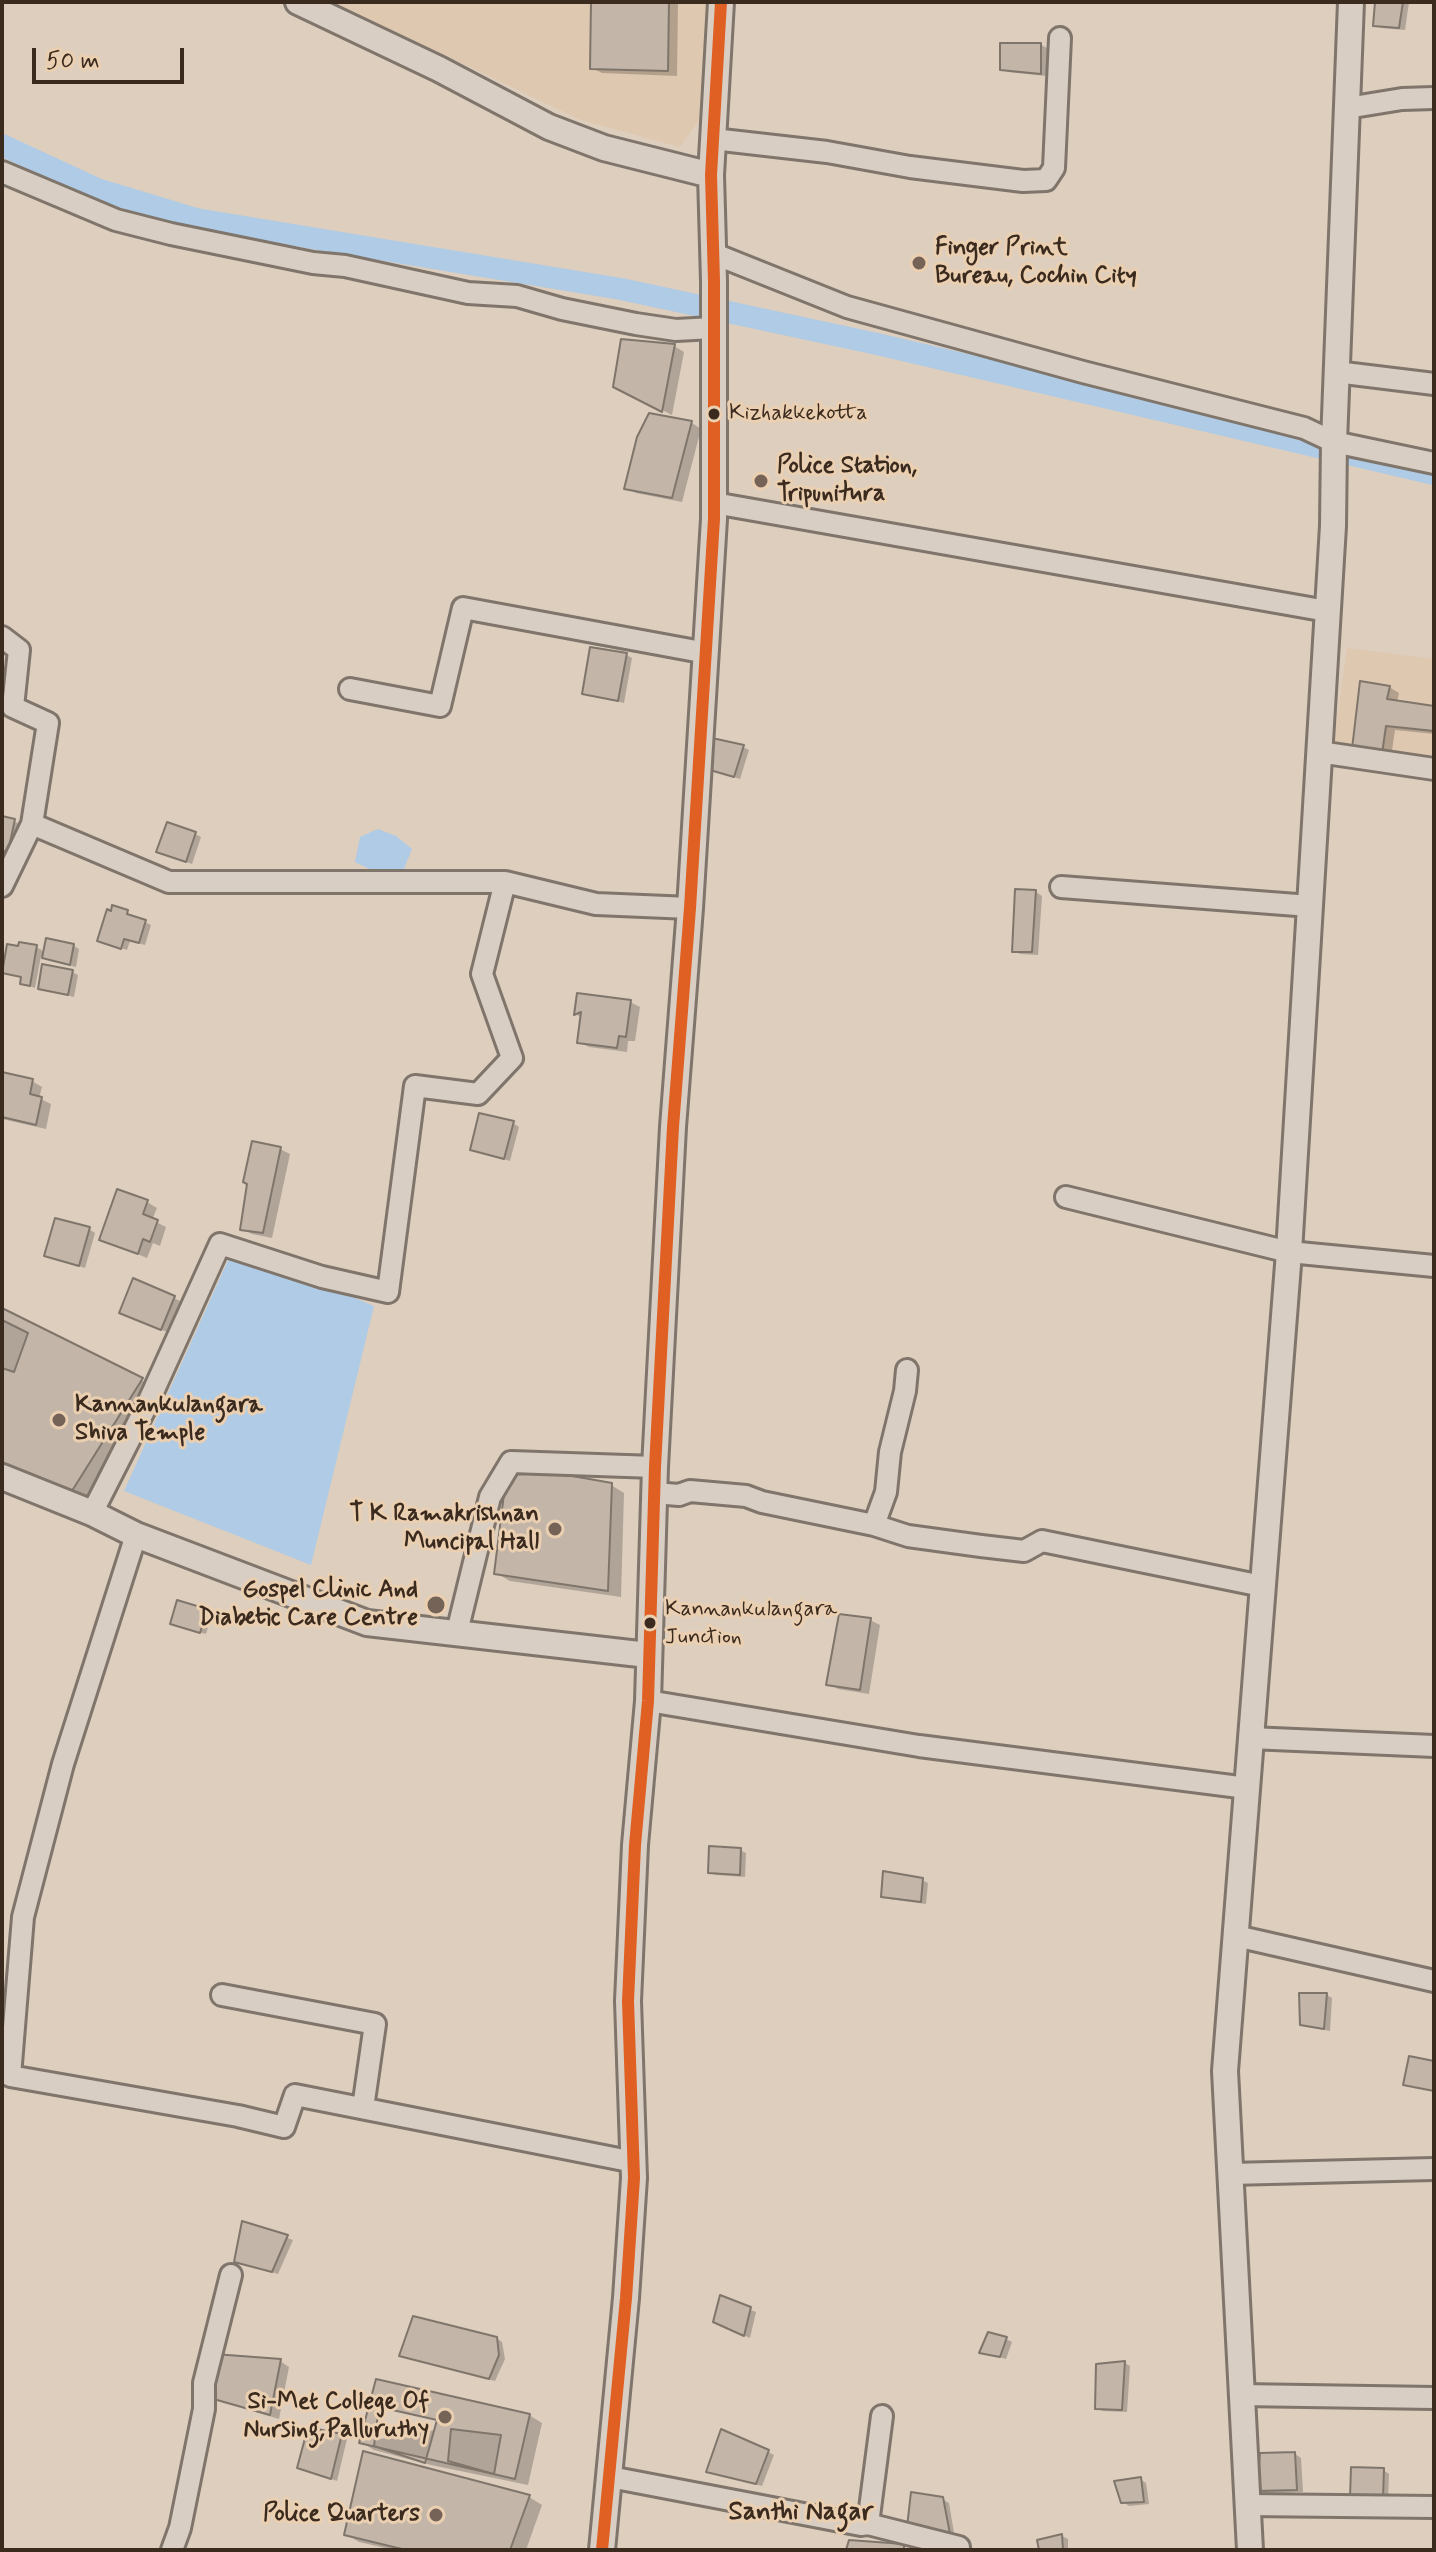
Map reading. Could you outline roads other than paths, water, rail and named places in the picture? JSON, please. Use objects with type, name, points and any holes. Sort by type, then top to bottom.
[{"type":"main road","points":[[298,2],[439,69],[549,127],[604,148],[711,175]]},
{"type":"main road","points":[[602,2550],[626,2298],[634,2162],[628,2001],[635,1845],[648,1701],[655,1467],[673,1127],[707,653],[714,503],[711,175],[721,2]]},
{"type":"main road","points":[[1250,2550],[1225,2071],[1289,1252],[1333,526],[1351,2]]},
{"type":"main road","points":[[2,1477],[92,1513],[136,1535],[367,1623],[648,1655]]},
{"type":"street","points":[[713,139],[1023,181],[1046,180],[1054,168],[1060,38]]},
{"type":"street","points":[[1347,108],[1402,99],[1434,98]]},
{"type":"street","points":[[2,172],[116,220],[171,234],[313,263],[345,266],[468,293],[517,296],[636,324],[676,330],[713,328]]},
{"type":"street","points":[[712,253],[847,307],[1083,372],[1304,428],[1334,442],[1434,463]]},
{"type":"street","points":[[1336,372],[1434,384]]},
{"type":"street","points":[[714,503],[1327,611]]},
{"type":"street","points":[[350,689],[440,706],[463,608],[707,653]]},
{"type":"street","points":[[2,637],[19,650],[13,707],[48,723],[32,824],[2,886]]},
{"type":"street","points":[[1319,752],[1434,769]]},
{"type":"street","points":[[32,824],[169,882],[505,882],[596,904],[690,908]]},
{"type":"street","points":[[92,1513],[147,1405],[220,1244],[322,1277],[388,1292],[415,1086],[478,1094],[512,1058],[482,974],[505,882]]},
{"type":"street","points":[[1061,887],[1310,906]]},
{"type":"street","points":[[1066,1197],[1289,1252],[1434,1266]]},
{"type":"street","points":[[874,1525],[886,1492],[890,1452],[907,1370]]},
{"type":"street","points":[[457,1632],[490,1497],[511,1462],[655,1467]]},
{"type":"street","points":[[654,1493],[679,1495],[690,1491],[746,1496],[874,1525],[908,1536],[1024,1551],[1042,1541],[1262,1586]]},
{"type":"street","points":[[136,1535],[63,1764],[23,1917],[10,2076],[284,2127],[295,2095],[634,2162]]},
{"type":"street","points":[[648,1701],[919,1746],[1247,1788]]},
{"type":"street","points":[[1250,1738],[1434,1746]]},
{"type":"street","points":[[1236,1936],[1434,1981]]},
{"type":"street","points":[[222,1995],[375,2024],[363,2108]]},
{"type":"street","points":[[1230,2174],[1434,2169]]},
{"type":"street","points":[[172,2550],[180,2528],[204,2409],[204,2383],[231,2275]]},
{"type":"street","points":[[1241,2395],[1434,2398]]},
{"type":"street","points":[[868,2524],[882,2416]]},
{"type":"street","points":[[610,2477],[851,2525],[868,2524],[959,2547]]},
{"type":"street","points":[[1246,2505],[1434,2507]]},
{"type":"water","points":[[378,829],[396,836],[412,849],[403,871],[382,875],[355,862],[360,837]]},
{"type":"water","points":[[234,1247],[374,1306],[311,1565],[124,1491]]},
{"type":"waterway","points":[[2,145],[97,189],[196,219],[621,289],[877,344],[1434,474]]},
{"type":"place","name":"Finger Print Bureau, Cochin City","points":[[919,263]]},
{"type":"place","name":"Kizhakkekotta","points":[[714,414]]},
{"type":"place","name":"Police Station, Tripunitura","points":[[761,481]]},
{"type":"place","name":"Kannankulangara Shiva Temple","points":[[59,1420]]},
{"type":"place","name":"T K Ramakrishnan Muncipal Hall","points":[[555,1529]]},
{"type":"place","name":"Gospel Clinic And Diabetic Care Centre","points":[[436,1605]]},
{"type":"place","name":"Kannankulangara Junction","points":[[650,1623]]},
{"type":"place","name":"Si-Met College Of Nursing,Palluruthy","points":[[445,2417]]},
{"type":"place","name":"Police Quarters","points":[[436,2515]]},
{"type":"district","name":"Santhi Nagar","points":[[801,2514]]}]
